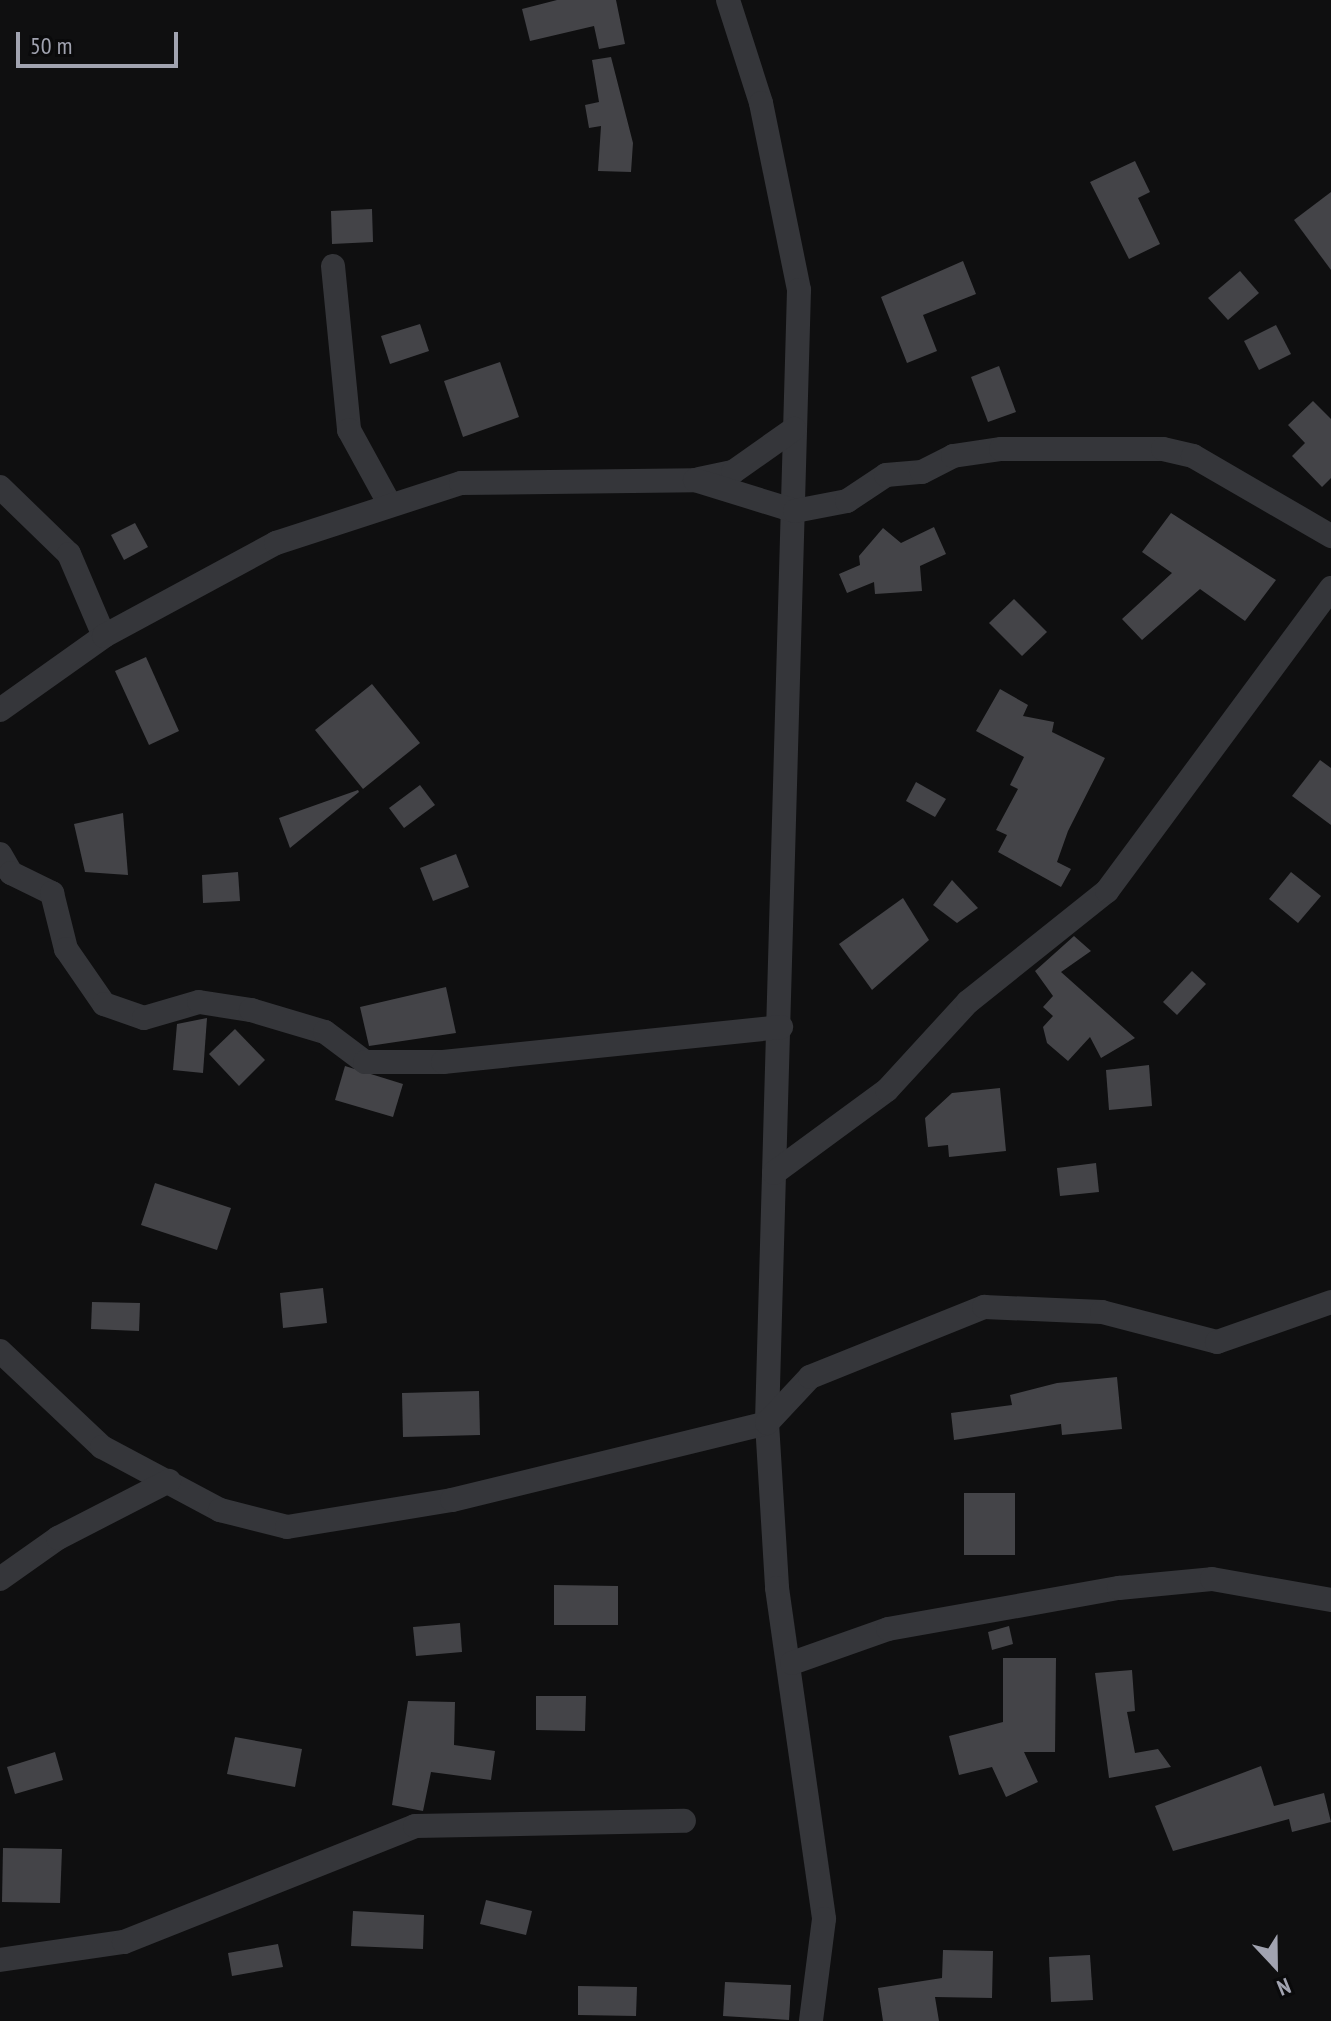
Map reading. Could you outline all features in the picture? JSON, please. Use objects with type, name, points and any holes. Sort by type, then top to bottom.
[{"type":"street","points":[[728,0],[761,103],[799,290],[781,1027],[767,1423],[777,1588],[792,1663],[824,1919],[811,2021]]},
{"type":"street","points":[[333,266],[349,430],[389,503]]},
{"type":"street","points":[[0,710],[104,636],[276,543],[389,503],[461,483],[695,480],[733,472],[794,429]]},
{"type":"street","points":[[695,480],[795,511],[847,501],[886,475],[922,472],[953,456],[1001,449],[1163,449],[1193,456],[1331,536]]},
{"type":"street","points":[[0,487],[69,554],[104,636]]},
{"type":"street","points":[[774,1173],[887,1090],[968,1002],[1107,891],[1331,588]]},
{"type":"street","points":[[0,854],[11,873],[52,893],[66,949],[104,1004],[144,1018],[199,1002],[251,1010],[325,1032],[365,1062],[443,1062],[781,1027]]},
{"type":"street","points":[[0,1351],[102,1447],[220,1510],[287,1527],[452,1500],[767,1423],[810,1377],[984,1307],[1102,1312],[1217,1342],[1331,1302]]},
{"type":"street","points":[[0,1579],[58,1538],[169,1481]]},
{"type":"street","points":[[792,1663],[888,1629],[1119,1588],[1212,1579],[1331,1600]]},
{"type":"street","points":[[0,1960],[124,1942],[224,1908],[366,1839],[415,1826],[684,1821]]},
{"type":"building","points":[[557,0],[616,0],[625,44],[599,49],[594,26],[530,41],[522,9]]},
{"type":"building","points":[[611,57],[633,143],[631,172],[598,171],[601,126],[589,128],[585,105],[599,102],[592,60]]},
{"type":"building","points":[[1135,161],[1150,192],[1138,198],[1160,244],[1129,259],[1090,182]]},
{"type":"building","points":[[1331,192],[1331,270],[1294,220]]},
{"type":"building","points":[[372,209],[373,242],[332,244],[331,211]]},
{"type":"building","points":[[963,261],[976,294],[923,315],[937,351],[907,363],[881,297]]},
{"type":"building","points":[[1240,271],[1259,293],[1228,320],[1208,298]]},
{"type":"building","points":[[420,324],[429,351],[390,364],[381,336]]},
{"type":"building","points":[[1276,325],[1291,354],[1259,370],[1244,341]]},
{"type":"building","points":[[500,362],[519,417],[463,437],[444,381]]},
{"type":"building","points":[[999,366],[1016,412],[988,422],[971,377]]},
{"type":"building","points":[[1313,401],[1331,419],[1331,478],[1322,487],[1292,456],[1305,443],[1288,425]]},
{"type":"building","points":[[1171,513],[1276,580],[1245,621],[1200,589],[1142,640],[1122,619],[1172,573],[1142,552]]},
{"type":"building","points":[[135,523],[148,547],[124,560],[111,535]]},
{"type":"building","points":[[934,527],[946,554],[920,566],[922,591],[875,594],[874,582],[847,593],[839,574],[860,565],[859,556],[883,528],[901,543]]},
{"type":"building","points":[[1014,599],[1047,632],[1022,656],[989,623]]},
{"type":"building","points":[[146,657],[179,731],[149,745],[115,671]]},
{"type":"building","points":[[372,684],[420,743],[363,789],[315,730]]},
{"type":"building","points":[[1000,689],[1028,705],[1023,716],[1054,722],[1052,732],[1105,758],[1068,831],[1057,862],[1071,869],[1061,887],[998,852],[1007,835],[996,830],[1018,789],[1010,785],[1024,757],[976,731]]},
{"type":"building","points":[[1320,760],[1331,768],[1331,825],[1292,796]]},
{"type":"building","points":[[916,782],[946,799],[935,817],[906,801]]},
{"type":"building","points":[[420,785],[435,805],[404,828],[389,808]]},
{"type":"building","points":[[359,792],[290,848],[279,818]]},
{"type":"building","points":[[123,813],[128,875],[85,872],[74,824]]},
{"type":"building","points":[[456,854],[469,887],[433,901],[420,868]]},
{"type":"building","points":[[238,872],[240,901],[203,903],[202,875]]},
{"type":"building","points":[[1291,872],[1321,896],[1298,923],[1269,899]]},
{"type":"building","points":[[952,880],[978,908],[957,923],[933,905]]},
{"type":"building","points":[[903,898],[929,940],[872,990],[839,944]]},
{"type":"building","points":[[1074,936],[1091,951],[1061,972],[1135,1038],[1101,1058],[1090,1037],[1068,1061],[1047,1043],[1043,1027],[1053,1016],[1043,1007],[1053,996],[1035,971]]},
{"type":"building","points":[[1192,971],[1206,984],[1177,1015],[1163,1002]]},
{"type":"building","points":[[446,987],[456,1033],[369,1046],[360,1007]]},
{"type":"building","points":[[207,1018],[203,1073],[173,1070],[177,1024]]},
{"type":"building","points":[[235,1029],[265,1060],[239,1086],[209,1054]]},
{"type":"building","points":[[1149,1065],[1152,1106],[1109,1110],[1106,1070]]},
{"type":"building","points":[[345,1066],[403,1084],[393,1117],[335,1100]]},
{"type":"building","points":[[1000,1088],[1006,1151],[949,1157],[948,1145],[928,1147],[925,1118],[952,1093]]},
{"type":"building","points":[[1096,1163],[1099,1192],[1060,1196],[1057,1168]]},
{"type":"building","points":[[155,1183],[231,1208],[217,1250],[141,1225]]},
{"type":"building","points":[[323,1288],[327,1323],[283,1328],[280,1293]]},
{"type":"building","points":[[92,1302],[140,1303],[139,1331],[91,1329]]},
{"type":"building","points":[[1117,1377],[1122,1429],[1062,1435],[1061,1424],[954,1440],[951,1413],[1012,1405],[1010,1395],[1057,1383]]},
{"type":"building","points":[[479,1391],[480,1435],[403,1437],[402,1393]]},
{"type":"building","points":[[964,1493],[1015,1493],[1015,1555],[964,1555]]},
{"type":"building","points":[[554,1585],[618,1586],[618,1625],[554,1625]]},
{"type":"building","points":[[460,1623],[462,1652],[416,1656],[413,1627]]},
{"type":"building","points":[[1009,1626],[1013,1644],[992,1650],[988,1632]]},
{"type":"building","points":[[1003,1658],[1056,1658],[1055,1752],[1024,1752],[1038,1782],[1006,1797],[992,1767],[959,1775],[949,1736],[1003,1722]]},
{"type":"building","points":[[1132,1670],[1135,1711],[1127,1712],[1135,1753],[1158,1749],[1171,1767],[1109,1778],[1095,1673]]},
{"type":"building","points":[[536,1696],[586,1696],[585,1731],[536,1730]]},
{"type":"building","points":[[408,1701],[455,1702],[454,1745],[495,1751],[491,1780],[431,1772],[423,1811],[392,1805]]},
{"type":"building","points":[[235,1737],[302,1749],[295,1787],[227,1774]]},
{"type":"building","points":[[55,1752],[63,1780],[15,1794],[7,1767]]},
{"type":"building","points":[[1261,1766],[1274,1806],[1324,1793],[1331,1822],[1292,1832],[1289,1819],[1173,1851],[1155,1806]]},
{"type":"building","points":[[3,1848],[62,1849],[60,1903],[2,1902]]},
{"type":"building","points":[[486,1900],[532,1911],[526,1935],[480,1924]]},
{"type":"building","points":[[353,1911],[424,1915],[423,1949],[351,1946]]},
{"type":"building","points":[[278,1944],[283,1967],[232,1976],[228,1953]]},
{"type":"building","points":[[943,1950],[993,1951],[992,1998],[935,1997],[939,2021],[883,2021],[878,1988],[942,1978]]},
{"type":"building","points":[[1090,1955],[1093,2000],[1051,2002],[1049,1957]]},
{"type":"building","points":[[725,1982],[791,1985],[789,2020],[723,2016]]},
{"type":"building","points":[[578,1986],[637,1987],[636,2016],[578,2015]]}]
